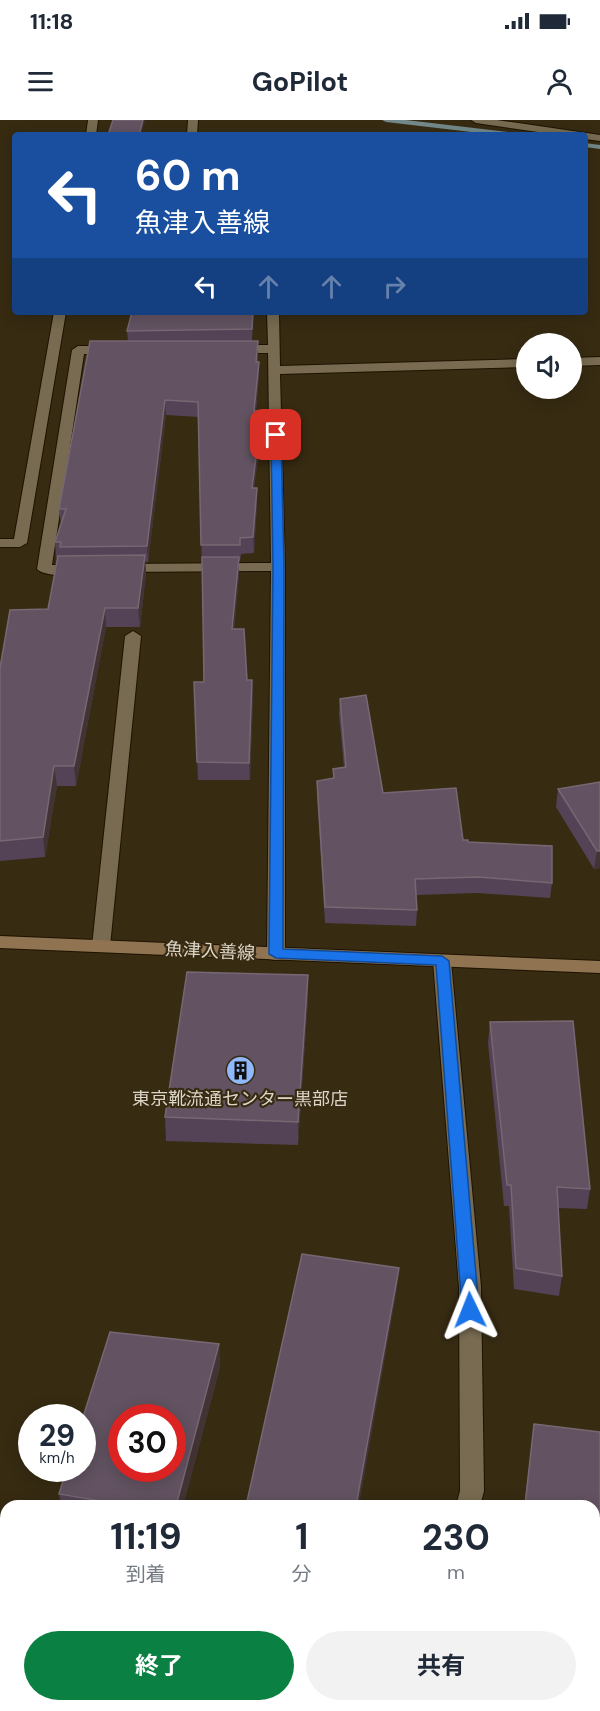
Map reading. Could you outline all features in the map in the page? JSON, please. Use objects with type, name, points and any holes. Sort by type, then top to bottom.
[{"type":"main road","name":"魚津入善線","points":[[0,942],[600,967]]},
{"type":"street","points":[[477,120],[559,132]]},
{"type":"street","points":[[0,543],[21,543],[59,315]]},
{"type":"street","points":[[273,315],[278,567],[276,954]]},
{"type":"street","points":[[217,350],[274,349]]},
{"type":"street","points":[[124,350],[78,350],[44,569],[278,567]]},
{"type":"street","points":[[582,362],[600,362]]},
{"type":"street","points":[[275,369],[516,363]]},
{"type":"street","points":[[101,946],[132,636]]},
{"type":"street","points":[[442,961],[470,1287],[472,1491],[470,1500]]},
{"type":"building","points":[[113,120],[143,120],[140,132],[109,132]]},
{"type":"building","points":[[131,315],[253,315],[252,329],[127,331]]},
{"type":"building","points":[[90,341],[258,341],[256,362],[259,362],[254,411],[262,411],[252,488],[257,488],[253,537],[240,538],[240,545],[201,545],[198,402],[165,400],[147,546],[60,547],[61,542],[55,542],[66,509],[59,509]]},
{"type":"building","points":[[145,555],[138,608],[105,608],[74,766],[54,766],[43,837],[0,841],[0,668],[10,610],[48,609],[58,556]]},
{"type":"building","points":[[202,557],[239,557],[232,629],[244,629],[247,680],[252,680],[249,763],[197,762],[194,682],[204,682]]},
{"type":"building","points":[[366,695],[383,793],[456,788],[463,840],[552,846],[552,883],[478,877],[415,879],[417,910],[325,907],[317,781],[334,778],[333,769],[346,767],[340,699]]},
{"type":"building","points":[[600,782],[600,851],[597,851],[558,789]]},
{"type":"building","name":"東京靴流通センター黒部店","points":[[187,972],[308,975],[298,1122],[165,1117]]},
{"type":"building","points":[[573,1021],[590,1189],[557,1187],[562,1276],[516,1268],[511,1185],[507,1185],[490,1022]]},
{"type":"building","points":[[302,1254],[399,1268],[357,1500],[247,1500]]},
{"type":"building","points":[[110,1332],[219,1344],[186,1468],[186,1404],[108,1404],[108,1482],[182,1482],[178,1500],[94,1500],[59,1494],[63,1482],[96,1482],[96,1404],[87,1404]]},
{"type":"building","points":[[534,1424],[600,1432],[600,1500],[526,1500]]},
{"type":"waterway","points":[[386,120],[491,132]]},
{"type":"waterway","points":[[588,145],[600,147]]},
{"type":"place","name":"東京靴流通センター黒部店","points":[[240,1070]]},
{"type":"route","points":[[276,435],[278,567],[276,954],[442,961],[470,1287],[470,1310]]}]
